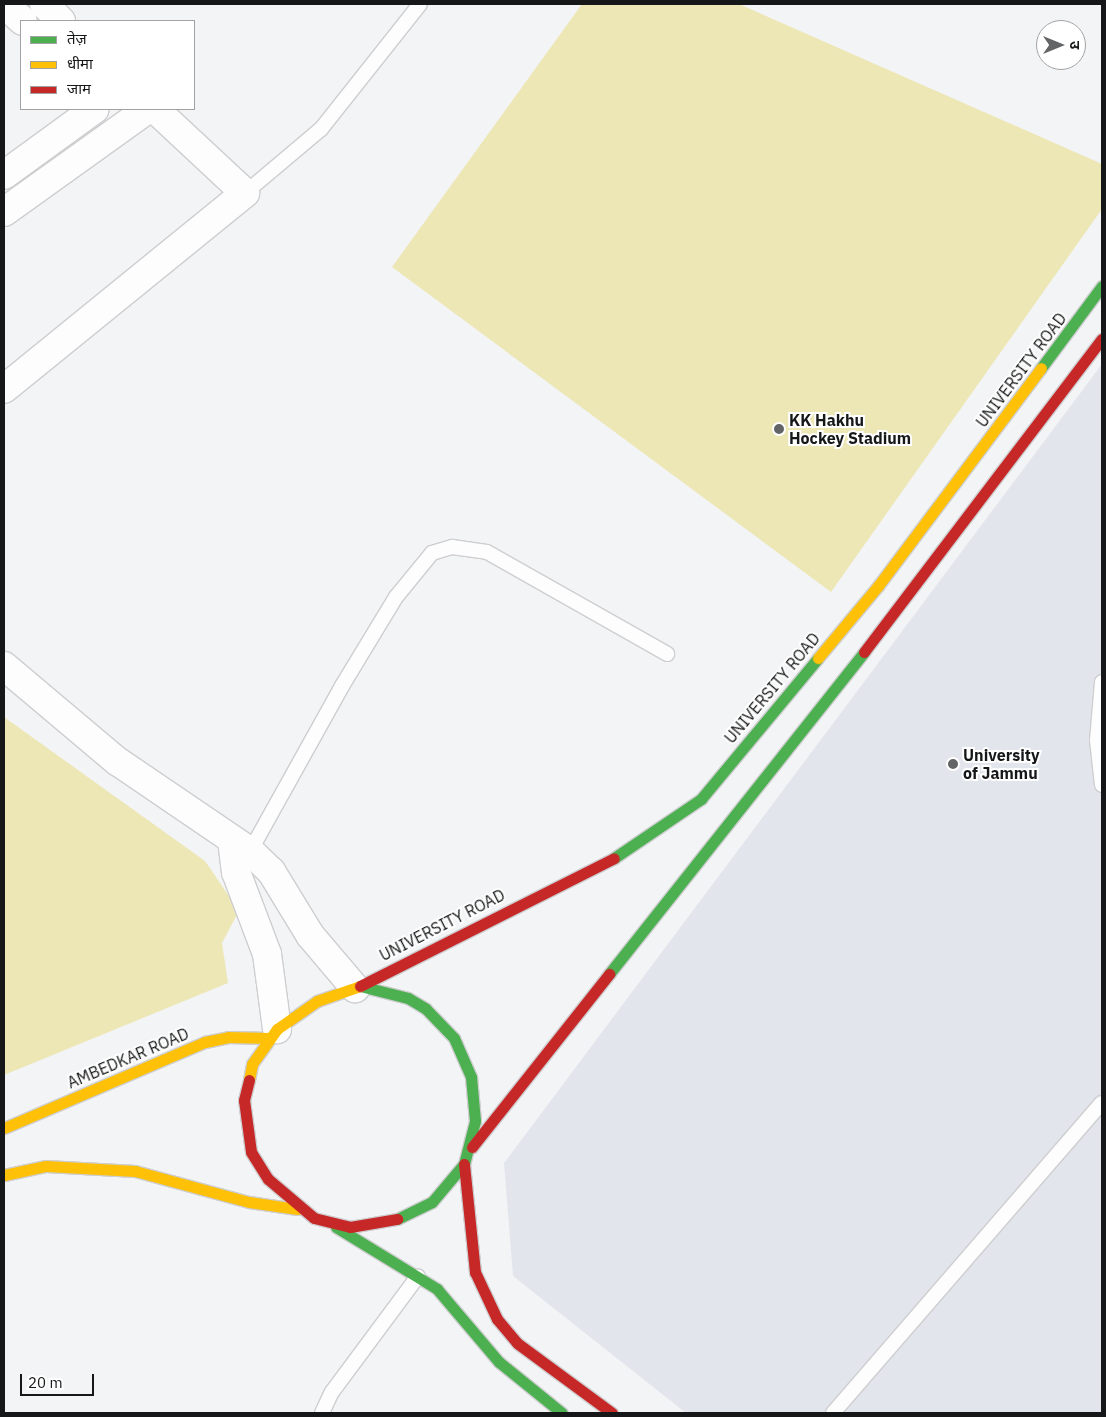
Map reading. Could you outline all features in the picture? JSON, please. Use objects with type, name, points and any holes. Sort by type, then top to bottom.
[{"type":"main road","name":"UNIVERSITY ROAD","points":[[273,1033],[317,1001],[357,987],[620,855],[709,805],[878,586],[1102,286]]},
{"type":"main road","points":[[330,1224],[373,1226],[406,1218],[432,1202],[464,1164],[472,1147],[732,820],[1102,339]]},
{"type":"main road","points":[[709,805],[732,820]]},
{"type":"main road","points":[[357,987],[408,998],[426,1009],[454,1038],[465,1058],[475,1098],[472,1147]]},
{"type":"main road","points":[[273,1033],[246,1081],[244,1121],[257,1164],[297,1208]]},
{"type":"main road","name":"AMBEDKAR ROAD","points":[[4,1128],[206,1042],[228,1036],[273,1033]]},
{"type":"main road","points":[[464,1164],[475,1272],[497,1318],[517,1343],[612,1413]]},
{"type":"main road","points":[[4,1175],[46,1166],[135,1171],[249,1202],[297,1208],[330,1224],[418,1276],[451,1302],[499,1362],[562,1413]]},
{"type":"street","points":[[4,4],[22,20]]},
{"type":"street","points":[[44,4],[60,20]]},
{"type":"street","points":[[4,175],[94,110]]},
{"type":"street","points":[[4,212],[147,110]]},
{"type":"street","points":[[4,389],[245,193],[156,110]]},
{"type":"street","points":[[4,666],[117,761],[240,855],[271,872],[310,935],[357,987]]},
{"type":"street","points":[[240,855],[266,954],[273,1033]]},
{"type":"lane","points":[[245,193],[321,129],[420,4]]},
{"type":"lane","points":[[240,855],[396,597],[432,553],[452,548],[487,552],[667,654]]},
{"type":"lane","points":[[1102,682],[1097,740],[1102,785]]},
{"type":"lane","points":[[833,1413],[1102,1103]]},
{"type":"lane","points":[[322,1413],[332,1392],[418,1276]]},
{"type":"shaded area","name":"KK Hakhu Hockey Stadium","points":[[582,4],[739,4],[1102,164],[1102,209],[831,592],[392,267]]},
{"type":"shaded area","name":"University of Jammu","points":[[1102,364],[1102,1413],[686,1413],[513,1276],[504,1163]]},
{"type":"shaded area","points":[[4,717],[205,861],[239,911],[222,943],[228,983],[4,1075]]},
{"type":"traffic: fast","points":[[1041,368],[1102,286]]},
{"type":"traffic: fast","points":[[609,974],[864,652]]},
{"type":"traffic: fast","points":[[614,858],[701,799],[818,658]]},
{"type":"traffic: fast","points":[[360,986],[408,998],[426,1009],[454,1038],[471,1077],[475,1121],[464,1164],[432,1202],[397,1219]]},
{"type":"traffic: fast","points":[[336,1227],[437,1289],[499,1362],[562,1413]]},
{"type":"traffic: slow","points":[[818,658],[878,586],[1041,368]]},
{"type":"traffic: slow","points":[[249,1080],[252,1064],[277,1029],[317,1001],[360,986]]},
{"type":"traffic: slow","points":[[4,1128],[205,1042],[228,1037],[269,1038]]},
{"type":"traffic: slow","points":[[4,1175],[46,1166],[135,1171],[249,1202],[297,1209]]},
{"type":"traffic: jam","points":[[864,652],[1102,339]]},
{"type":"traffic: jam","points":[[360,986],[614,858]]},
{"type":"traffic: jam","points":[[472,1147],[609,974]]},
{"type":"traffic: jam","points":[[249,1080],[244,1100],[251,1152],[268,1179],[314,1218],[350,1227],[397,1219]]},
{"type":"traffic: jam","points":[[464,1164],[475,1272],[497,1319],[517,1343],[612,1413]]},
{"type":"place","name":"KK Hakhu Hockey Stadium","points":[[779,429]]},
{"type":"place","name":"University of Jammu","points":[[953,764]]}]
